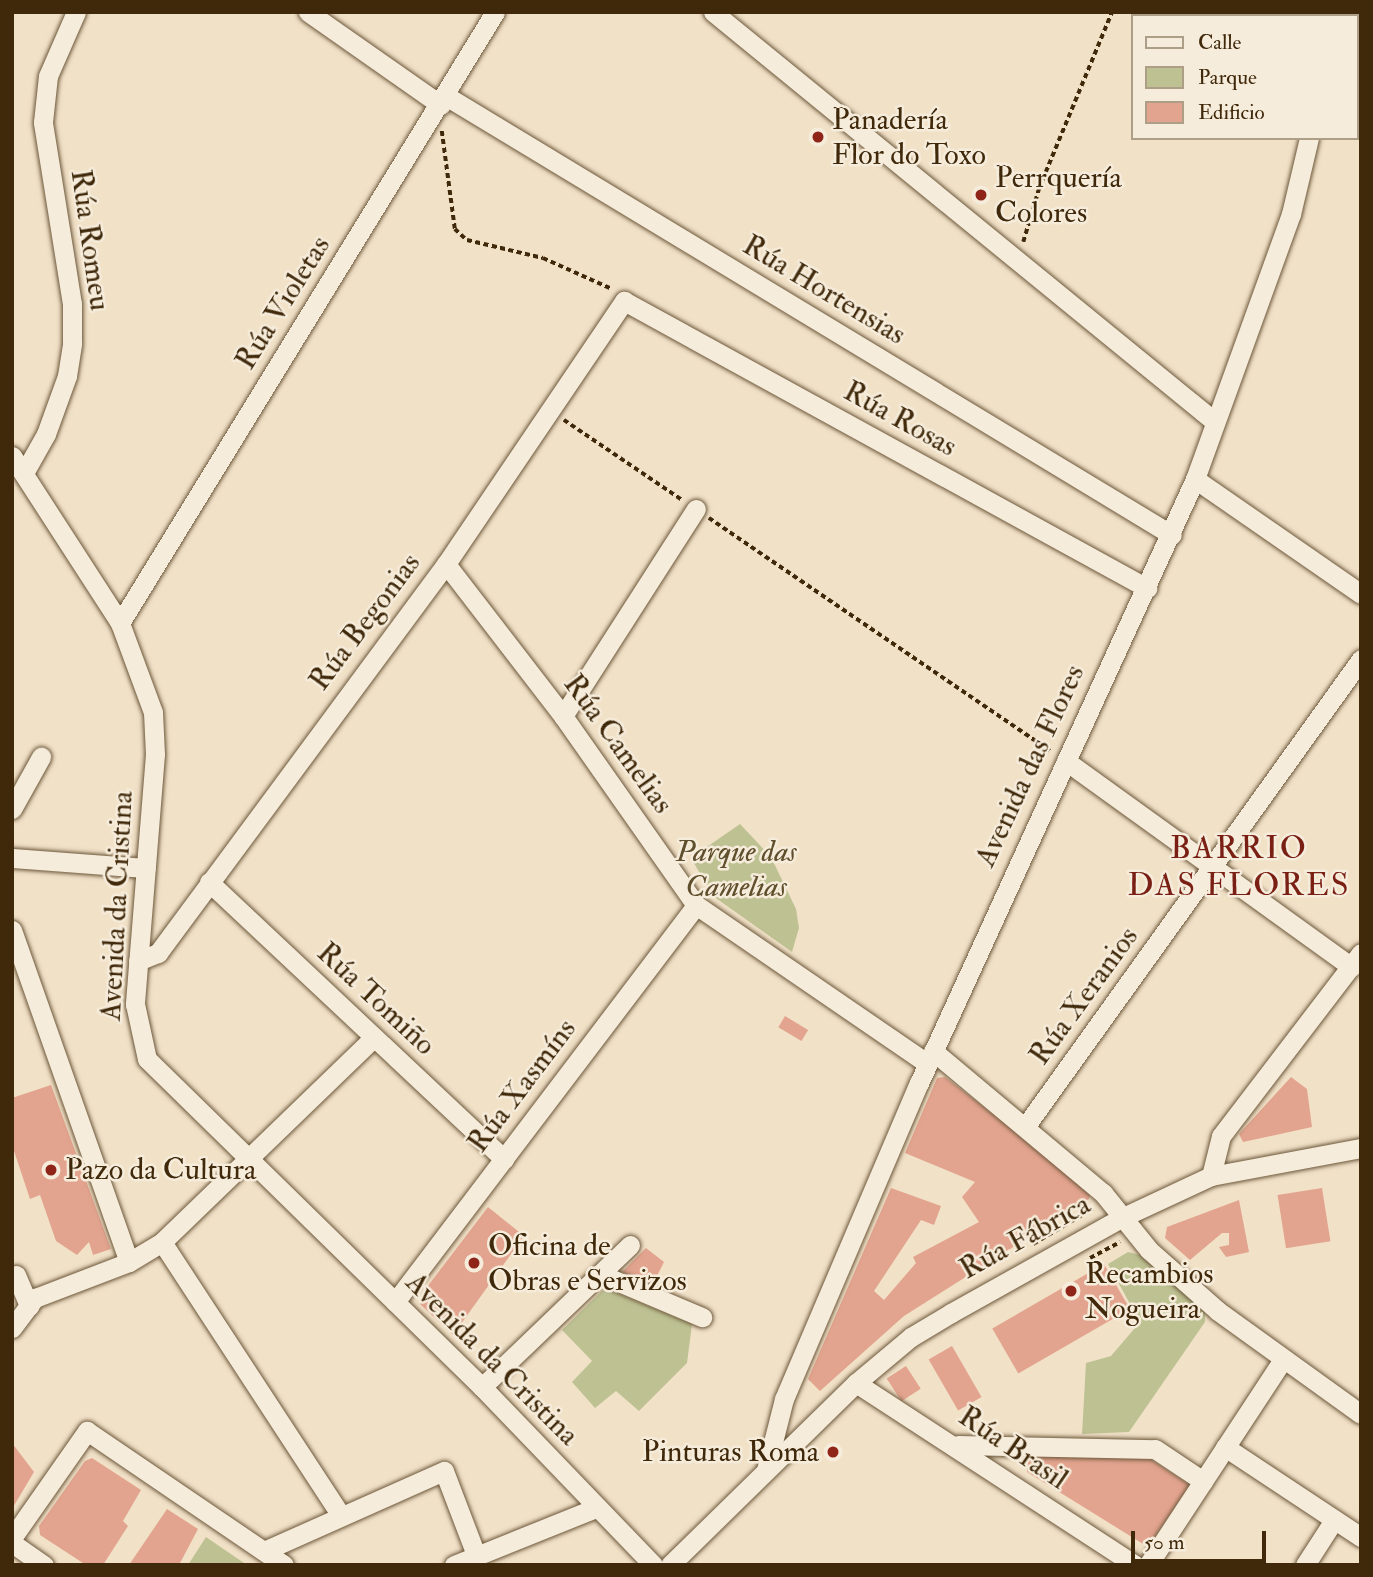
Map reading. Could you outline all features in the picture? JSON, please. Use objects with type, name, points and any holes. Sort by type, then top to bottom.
[{"type":"street","name":"Rúa Romeu","points":[[24,473],[46,435],[67,376],[72,342],[72,304],[43,122],[48,76],[76,12]]},
{"type":"street","name":"Rúa Hortensias","points":[[308,12],[441,104],[1172,535]]},
{"type":"street","name":"Rúa Violetas","points":[[120,623],[441,104],[495,12]]},
{"type":"street","points":[[713,12],[1017,263],[1214,421]]},
{"type":"street","name":"Avenida das Flores","points":[[766,1470],[780,1410],[930,1057],[1172,535],[1195,479],[1291,214],[1308,140]]},
{"type":"street","name":"Rúa Begonias","points":[[138,961],[158,953],[446,564],[624,302]]},
{"type":"street","name":"Rúa Rosas","points":[[624,302],[1147,588]]},
{"type":"street","name":"Avenida da Cristina","points":[[12,456],[120,623],[153,712],[136,1017],[147,1059],[482,1387],[653,1565]]},
{"type":"street","points":[[1195,479],[1361,594]]},
{"type":"street","points":[[563,716],[696,509]]},
{"type":"street","name":"Rúa Camelias","points":[[446,564],[563,716],[696,905],[930,1057],[1025,1127],[1103,1193],[1149,1250],[1282,1361],[1361,1414]]},
{"type":"street","name":"Rúa Xeranios","points":[[1025,1127],[1361,659]]},
{"type":"street","points":[[12,809],[41,757]]},
{"type":"street","points":[[1066,761],[1212,870],[1356,960],[1221,1136],[1211,1176]]},
{"type":"street","points":[[12,858],[146,869]]},
{"type":"street","name":"Rúa Tomiño","points":[[209,882],[504,1159]]},
{"type":"street","name":"Rúa Xasmíns","points":[[396,1302],[696,905]]},
{"type":"street","points":[[12,930],[129,1262]]},
{"type":"street","points":[[12,1328],[35,1298],[129,1262],[162,1242],[251,1160],[373,1038]]},
{"type":"street","name":"Rúa Fábrica","points":[[670,1565],[856,1383],[911,1337],[1121,1218],[1211,1176],[1361,1148]]},
{"type":"street","points":[[162,1242],[340,1514]]},
{"type":"street","points":[[482,1387],[629,1245]]},
{"type":"street","points":[[600,1274],[702,1317]]},
{"type":"street","points":[[16,1275],[29,1306]]},
{"type":"street","points":[[1148,1565],[1282,1361]]},
{"type":"street","name":"Rúa Brasil","points":[[856,1383],[957,1445],[1135,1565]]},
{"type":"street","points":[[780,1410],[790,1425],[809,1430]]},
{"type":"street","points":[[44,1565],[12,1540],[87,1430],[285,1565]]},
{"type":"street","points":[[957,1445],[1155,1450],[1203,1481]]},
{"type":"street","points":[[1225,1447],[1361,1537]]},
{"type":"street","points":[[264,1551],[340,1514],[444,1471],[476,1555]]},
{"type":"street","points":[[454,1565],[596,1508]]},
{"type":"street","points":[[1305,1565],[1334,1520]]},
{"type":"path","points":[[1017,263],[1039,188],[1112,12]]},
{"type":"path","points":[[441,104],[455,229],[467,240],[575,272],[611,288],[624,302]]},
{"type":"path","points":[[550,410],[1066,761]]},
{"type":"green space","name":"Parque das Camelias","points":[[740,824],[771,857],[796,909],[799,928],[792,952],[713,896],[691,858]]},
{"type":"green space","points":[[1128,1252],[1140,1255],[1205,1312],[1205,1322],[1129,1432],[1082,1434],[1086,1363],[1111,1356],[1140,1322],[1108,1264]]},
{"type":"green space","points":[[605,1288],[692,1324],[687,1363],[639,1411],[616,1391],[595,1408],[572,1382],[592,1361],[562,1330]]},
{"type":"green space","points":[[206,1537],[247,1565],[188,1565]]},
{"type":"building","points":[[785,1016],[808,1030],[801,1041],[778,1027]]},
{"type":"building","points":[[945,1077],[1091,1190],[1089,1199],[904,1316],[820,1391],[808,1379],[891,1188],[941,1206],[934,1225],[921,1220],[874,1291],[884,1300],[916,1263],[913,1257],[979,1222],[962,1197],[975,1182],[905,1153],[937,1078]]},
{"type":"building","points":[[1291,1077],[1307,1089],[1312,1127],[1243,1142],[1239,1134]]},
{"type":"building","name":"Pazo da Cultura","points":[[51,1085],[111,1249],[93,1255],[89,1242],[77,1255],[56,1241],[40,1195],[30,1199],[12,1145],[12,1098]]},
{"type":"building","points":[[1322,1188],[1330,1241],[1286,1248],[1278,1195]]},
{"type":"building","points":[[1239,1200],[1249,1252],[1226,1257],[1219,1247],[1229,1245],[1229,1233],[1222,1233],[1190,1260],[1165,1238],[1167,1227]]},
{"type":"building","name":"Oficina de Obras e Servizos","points":[[488,1207],[524,1236],[453,1335],[420,1304],[424,1291]]},
{"type":"building","points":[[646,1248],[664,1262],[653,1284],[622,1272]]},
{"type":"building","points":[[1104,1264],[1130,1309],[1018,1374],[992,1328]]},
{"type":"building","points":[[952,1346],[981,1397],[958,1411],[929,1360]]},
{"type":"building","points":[[906,1366],[921,1389],[901,1401],[887,1379]]},
{"type":"building","points":[[12,1443],[34,1472],[12,1509]]},
{"type":"building","points":[[1028,1456],[1150,1459],[1190,1485],[1148,1547],[1027,1472]]},
{"type":"building","points":[[92,1458],[141,1490],[123,1521],[128,1526],[103,1565],[86,1565],[40,1535],[39,1526],[85,1461]]},
{"type":"building","points":[[167,1509],[198,1529],[179,1565],[129,1565]]},
{"type":"place","name":"Panadería Flor do Toxo","points":[[818,137]]},
{"type":"place","name":"Perrquería Colores","points":[[981,195]]},
{"type":"place","name":"Pazo da Cultura","points":[[51,1170]]},
{"type":"place","name":"Oficina de Obras e Servizos","points":[[474,1263]]},
{"type":"place","name":"Recambios Nogueira","points":[[1071,1291]]},
{"type":"place","name":"Pinturas Roma","points":[[833,1452]]},
{"type":"district","name":"BARRIO DAS FLORES","points":[[1239,868]]}]
